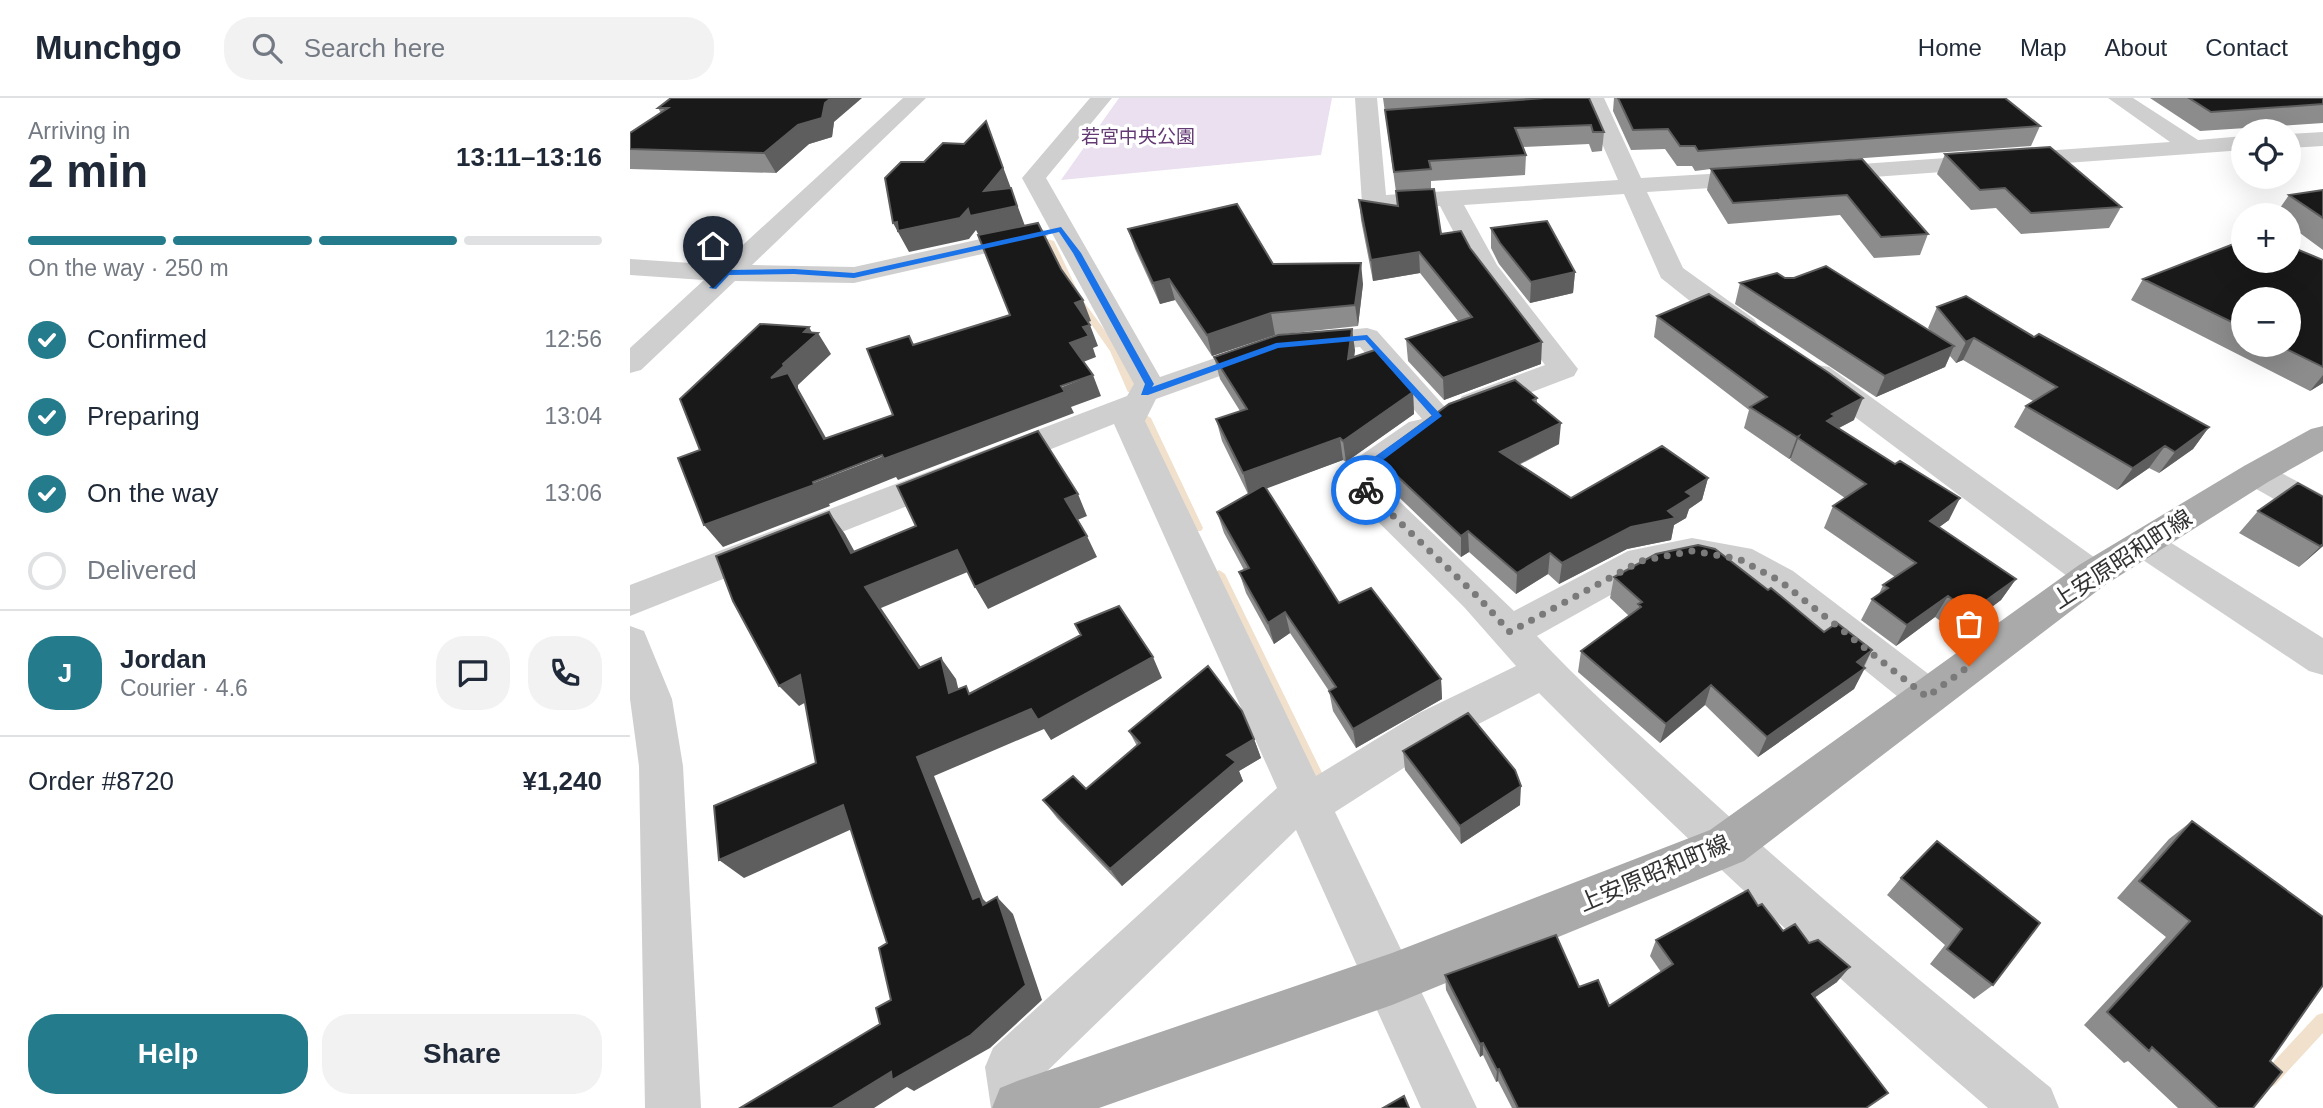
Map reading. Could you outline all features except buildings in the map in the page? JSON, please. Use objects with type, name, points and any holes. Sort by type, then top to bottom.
[{"type":"main road","name":"上安原昭和町線","points":[[1019,1108],[1392,979],[1727,846],[2092,575],[2256,474],[2323,437]]},
{"type":"street","points":[[630,364],[915,98]]},
{"type":"street","points":[[1101,98],[1034,178],[1149,384],[1129,421],[1185,550],[1392,979],[1449,1108]]},
{"type":"street","points":[[2119,98],[2192,146]]},
{"type":"street","points":[[1571,106],[1594,100],[1618,101]]},
{"type":"street","points":[[1594,100],[1635,186],[1671,272],[1710,303],[1835,385],[2092,575]]},
{"type":"street","points":[[1374,113],[1374,203],[2231,144]]},
{"type":"street","points":[[2301,140],[2323,139]]},
{"type":"street","points":[[1448,198],[1485,267],[1563,369],[1437,416],[1353,477],[1478,597],[1545,671],[1727,846],[1870,973],[2031,1108]]},
{"type":"street","points":[[630,267],[727,273],[854,275],[1061,229]]},
{"type":"street","points":[[630,601],[1276,346],[1367,337],[1437,416]]},
{"type":"street","points":[[2256,474],[2323,511]]},
{"type":"street","points":[[2144,543],[2323,659]]},
{"type":"street","points":[[1510,632],[1641,561],[1692,551],[1739,559],[1780,581],[1927,697]]},
{"type":"street","points":[[630,642],[651,699],[661,766],[673,1108]]},
{"type":"street","points":[[1019,1108],[1012,1068],[1305,799],[1434,726],[1545,671]]},
{"type":"green space","name":"若宮中央公園","points":[[1119,98],[1332,98],[1321,155],[1061,180]]},
{"type":"waterway","points":[[1050,241],[1077,298],[1115,351],[1132,390]]},
{"type":"waterway","points":[[1146,418],[1197,528]]},
{"type":"waterway","points":[[1219,574],[1323,790]]},
{"type":"waterway","points":[[2269,1079],[2323,1021]]},
{"type":"way so far","points":[[1366,490],[1478,597],[1510,632],[1641,561],[1692,551],[1739,559],[1780,581],[1927,697],[1969,666]]},
{"type":"route","points":[[713,288],[727,273],[854,275],[1061,229],[1149,384],[1144,393],[1276,346],[1367,337],[1437,416],[1353,477],[1366,490]]}]
